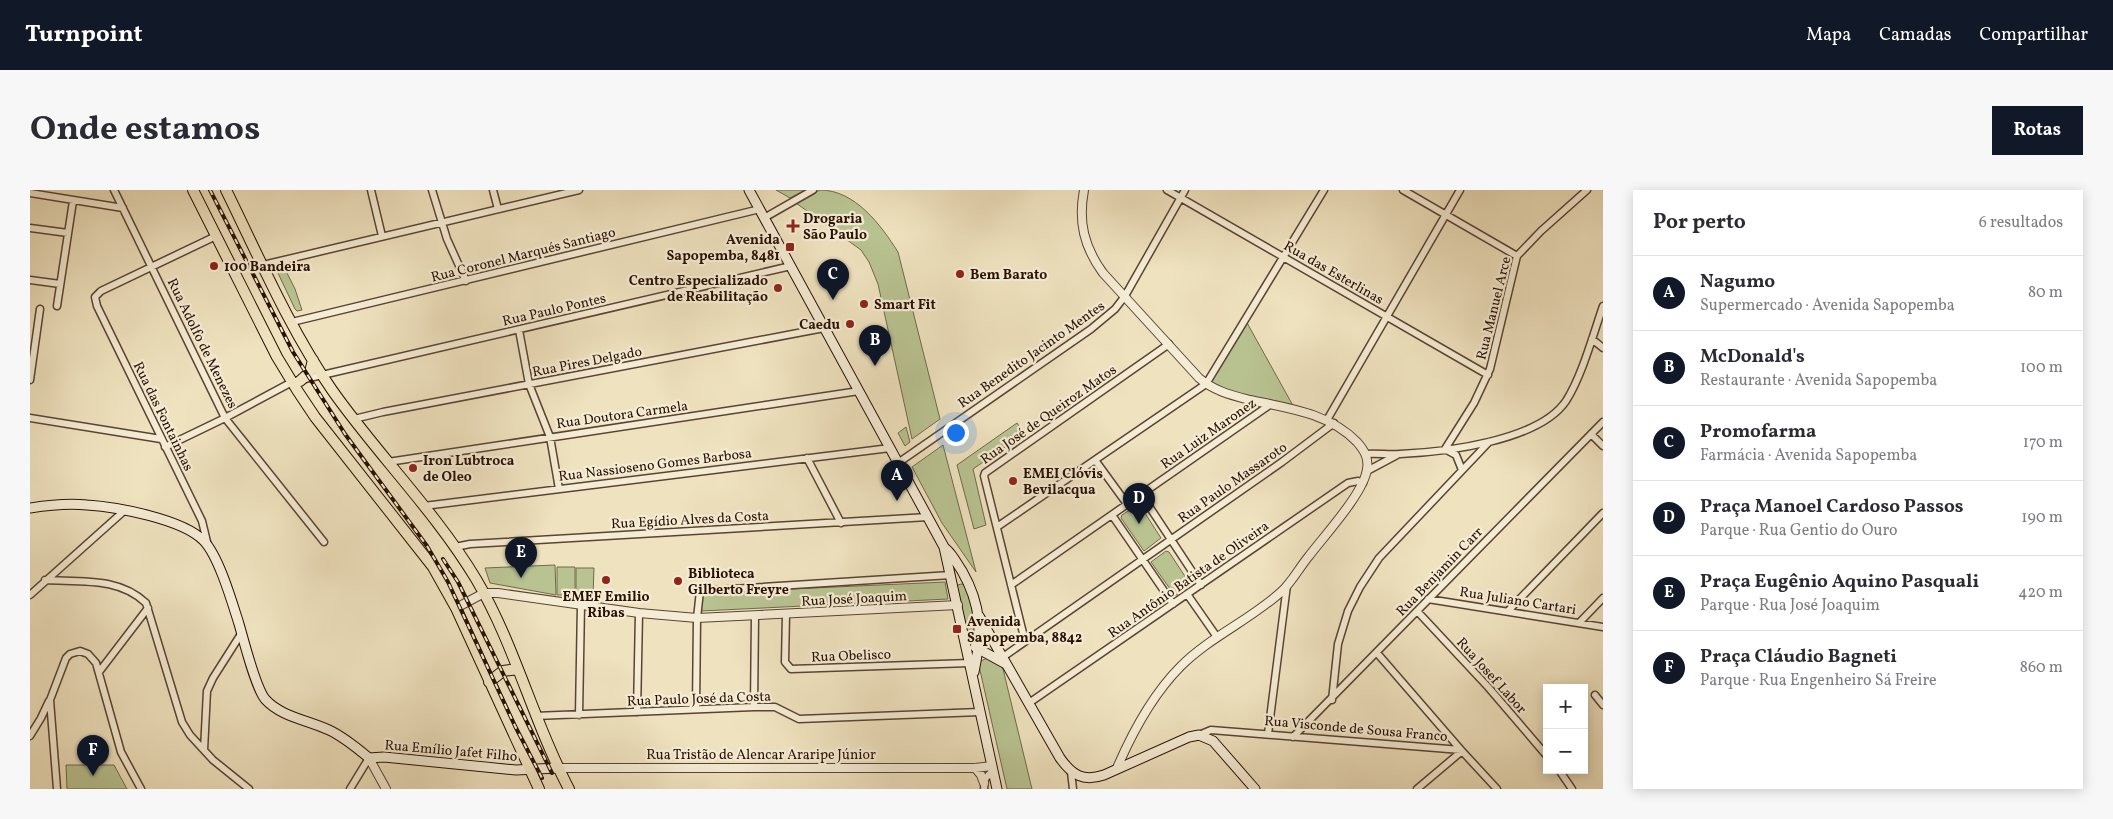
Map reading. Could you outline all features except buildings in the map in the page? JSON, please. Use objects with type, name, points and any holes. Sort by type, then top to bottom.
[{"type":"main road","points":[[193,190],[277,357],[296,381],[315,417],[433,567],[456,608],[540,789]]},
{"type":"main road","points":[[226,190],[262,265],[322,376],[455,547],[484,593],[518,669],[535,716],[569,789]]},
{"type":"main road","points":[[749,190],[944,547],[996,786]]},
{"type":"main road","points":[[296,381],[310,372],[313,360]]},
{"type":"main road","points":[[30,508],[64,504],[87,504],[124,510],[186,527],[203,540],[208,547],[229,591],[247,655],[264,698],[276,708],[290,715],[330,730],[369,758]]},
{"type":"main road","points":[[944,547],[950,552],[971,588],[979,616],[980,634],[973,677]]},
{"type":"main road","points":[[952,579],[960,580],[971,588]]},
{"type":"main road","points":[[979,616],[1060,758],[1076,780]]},
{"type":"main road","points":[[964,633],[967,640],[977,649],[1005,661]]},
{"type":"main road","points":[[489,682],[503,671],[518,669]]},
{"type":"main road","points":[[1200,735],[1213,741],[1255,789]]},
{"type":"main road","name":"Rua Visconde de Sousa Franco","points":[[1076,780],[1094,778],[1189,737],[1200,735]]},
{"type":"main road","name":"Rua Emílio Jafet Filho","points":[[369,758],[384,757],[530,770]]},
{"type":"main road","name":"Rua Tristão de Alencar Araripe Júnior","points":[[530,770],[558,768]]},
{"type":"street","name":"Rua Adolfo de Menezes","points":[[114,190],[225,418],[324,542]]},
{"type":"street","points":[[371,190],[382,236]]},
{"type":"street","points":[[432,190],[440,222],[466,281]]},
{"type":"street","points":[[493,190],[498,209]]},
{"type":"street","points":[[262,265],[498,209],[553,193],[579,190]]},
{"type":"street","name":"Rua Coronel Marqués Santiago","points":[[292,322],[762,213],[813,190]]},
{"type":"street","points":[[1084,190],[1081,221],[1085,240],[1094,260],[1103,273],[1206,384],[1228,394],[1330,421],[1356,441],[1366,454],[1367,471],[1363,483],[1287,585],[1274,597],[1190,658],[1168,680],[1126,746],[1117,768]]},
{"type":"street","name":"Rua das Esterlinas","points":[[1167,190],[1488,375]]},
{"type":"street","name":"Rua Benedito Jacinto Mentes","points":[[898,463],[1091,329],[1115,309],[1125,296],[1185,190]]},
{"type":"street","points":[[997,527],[1206,384],[1324,190]]},
{"type":"street","points":[[1403,190],[1518,256]]},
{"type":"street","points":[[1330,421],[1386,317],[1460,190]]},
{"type":"street","name":"Rua Manuel Arce","points":[[1445,449],[1474,403],[1488,375],[1497,348],[1518,256],[1587,190]]},
{"type":"street","points":[[30,193],[123,208]]},
{"type":"street","points":[[57,306],[73,201]]},
{"type":"street","points":[[30,228],[68,233]]},
{"type":"street","points":[[152,267],[216,236]]},
{"type":"street","name":"Rua Paulo Pontes","points":[[165,447],[296,381],[791,266]]},
{"type":"street","name":"Rua das Fontainhas","points":[[152,267],[101,292],[95,297],[97,306],[202,521],[208,547]]},
{"type":"street","points":[[30,280],[60,284]]},
{"type":"street","points":[[1366,454],[1398,454],[1445,449],[1490,441],[1529,430],[1541,424],[1556,412],[1572,391],[1603,306]]},
{"type":"street","points":[[30,380],[34,332],[40,309]]},
{"type":"street","name":"Rua Pires Delgado","points":[[354,419],[824,328]]},
{"type":"street","points":[[519,330],[529,384],[550,437],[559,489]]},
{"type":"street","points":[[1592,339],[1603,348]]},
{"type":"street","name":"Rua José de Queiroz Matos","points":[[1024,641],[984,476],[987,470],[1169,344]]},
{"type":"street","name":"Rua Doutora Carmela","points":[[388,462],[859,391]]},
{"type":"street","name":"Rua Luiz Maronez","points":[[1011,585],[1271,404]]},
{"type":"street","points":[[30,418],[161,439]]},
{"type":"street","name":"Rua Paulo Massaroto","points":[[1005,661],[1024,641],[1282,462],[1330,421]]},
{"type":"street","name":"Rua Benjamin Carr","points":[[1294,737],[1603,422]]},
{"type":"street","points":[[1591,434],[1603,446]]},
{"type":"street","points":[[1332,700],[1338,644],[1354,598],[1379,558],[1490,441]]},
{"type":"street","name":"Rua Nassioseno Gomes Barbosa","points":[[424,506],[890,448]]},
{"type":"street","points":[[1445,449],[1456,455],[1462,470]]},
{"type":"street","points":[[1367,471],[1398,454]]},
{"type":"street","points":[[807,458],[840,522]]},
{"type":"street","points":[[1095,460],[1127,504]]},
{"type":"street","name":"Rua Antônio Batista de Oliveira","points":[[1029,704],[1348,484],[1358,481],[1363,483]]},
{"type":"street","points":[[1141,494],[1200,585]]},
{"type":"street","points":[[31,594],[124,510]]},
{"type":"street","points":[[1508,611],[1603,513]]},
{"type":"street","points":[[1112,515],[1173,604]]},
{"type":"street","name":"Rua Egídio Alves da Costa","points":[[455,547],[470,544],[928,517]]},
{"type":"street","points":[[696,709],[697,618],[699,593],[702,591],[952,579]]},
{"type":"street","points":[[45,580],[118,585],[137,594],[146,603],[182,722],[213,760],[249,789]]},
{"type":"street","points":[[1268,734],[1287,585]]},
{"type":"street","points":[[456,608],[484,593]]},
{"type":"street","name":"Rua José Joaquim","points":[[484,593],[498,593],[639,613],[697,618],[958,605]]},
{"type":"street","points":[[1188,594],[1217,638]]},
{"type":"street","points":[[1580,623],[1603,598]]},
{"type":"street","name":"Rua Juliano Cartari","points":[[1428,599],[1603,627]]},
{"type":"street","points":[[578,715],[581,604]]},
{"type":"street","points":[[99,672],[148,608]]},
{"type":"street","name":"Rua Josef Labor","points":[[1417,611],[1488,687],[1543,751]]},
{"type":"street","points":[[637,712],[639,613]]},
{"type":"street","name":"Rua Obelisco","points":[[786,614],[785,662],[791,669],[970,662]]},
{"type":"street","points":[[754,707],[755,616]]},
{"type":"street","points":[[204,750],[207,691],[213,678],[242,634]]},
{"type":"street","points":[[30,736],[50,700],[66,658],[74,652],[80,651],[88,654],[96,663],[121,752],[141,789]]},
{"type":"street","points":[[1377,653],[1461,750],[1417,789]]},
{"type":"street","points":[[1595,695],[1603,705]]},
{"type":"street","points":[[50,700],[57,789]]},
{"type":"street","name":"Rua Paulo José da Costa","points":[[535,716],[754,707],[775,707],[799,719],[980,712]]},
{"type":"street","name":"Rua Visconde de Sousa Franco","points":[[1200,735],[1211,730],[1461,750],[1497,789]]},
{"type":"street","points":[[1213,741],[1226,732]]},
{"type":"street","points":[[350,789],[369,758],[386,789]]},
{"type":"street","name":"Rua Tristão de Alencar Araripe Júnior","points":[[558,768],[992,768]]},
{"type":"street","points":[[975,768],[981,775],[984,787]]},
{"type":"street","points":[[984,787],[986,776],[992,768]]},
{"type":"street","points":[[1562,774],[1572,789]]},
{"type":"street","points":[[984,787],[990,784],[996,786]]},
{"type":"green space","points":[[776,190],[805,190],[790,198]]},
{"type":"green space","points":[[820,190],[845,196],[856,202],[884,231],[898,252],[940,419],[912,439],[878,284],[869,262],[861,250],[796,203]]},
{"type":"green space","points":[[285,269],[295,289],[302,310],[297,311],[295,309],[277,271]]},
{"type":"green space","points":[[1246,321],[1296,411],[1206,384]]},
{"type":"green space","points":[[1017,423],[1024,434],[973,469],[986,525],[974,529],[957,465]]},
{"type":"green space","points":[[906,427],[910,442],[905,446],[898,433]]},
{"type":"green space","points":[[943,445],[976,572],[942,523],[912,467]]},
{"type":"green space","points":[[1139,504],[1161,538],[1144,551],[1121,518],[1122,515]]},
{"type":"green space","points":[[1166,551],[1169,552],[1190,584],[1175,596],[1151,562]]},
{"type":"green space","points":[[555,565],[556,595],[490,583],[485,568]]},
{"type":"green space","points":[[557,567],[575,567],[575,595],[557,595]]},
{"type":"green space","points":[[576,568],[594,568],[593,596],[576,595]]},
{"type":"green space","points":[[945,582],[948,599],[701,611],[702,594],[704,593]]},
{"type":"green space","points":[[958,585],[966,585],[974,610],[976,632],[970,638],[966,633],[956,591]]},
{"type":"green space","points":[[987,658],[999,664],[1003,669],[1032,789],[1007,789],[979,666],[981,661]]},
{"type":"green space","points":[[66,765],[114,765],[127,789],[67,789]]},
{"type":"railway","points":[[210,190],[293,352],[345,434],[427,546],[448,582],[515,726],[542,778]]},
{"type":"railway","points":[[443,559],[458,582],[552,773]]},
{"type":"place","name":"Drogaria São Paulo","points":[[793,226]]},
{"type":"place","name":"Avenida Sapopemba, 8481","points":[[790,247]]},
{"type":"place","name":"100 Bandeira","points":[[214,266]]},
{"type":"place","name":"Bem Barato","points":[[960,274]]},
{"type":"place","name":"Centro Especializado de Reabilitação","points":[[778,288]]},
{"type":"place","name":"Promofarma","points":[[833,300]]},
{"type":"place","name":"Smart Fit","points":[[864,304]]},
{"type":"place","name":"Caedu","points":[[850,324]]},
{"type":"place","name":"McDonald's","points":[[875,366]]},
{"type":"place","name":"Iron Lubtroca de Oleo","points":[[413,468]]},
{"type":"place","name":"EMEI Clóvis Bevilacqua","points":[[1013,481]]},
{"type":"place","name":"Nagumo","points":[[897,501]]},
{"type":"place","name":"Praça Manoel Cardoso Passos","points":[[1139,524]]},
{"type":"place","name":"Praça Eugênio Aquino Pasquali","points":[[521,578]]},
{"type":"place","name":"EMEF Emilio Ribas","points":[[606,580]]},
{"type":"place","name":"Biblioteca Gilberto Freyre","points":[[678,581]]},
{"type":"place","name":"Avenida Sapopemba, 8842","points":[[957,629]]},
{"type":"place","name":"Praça Cláudio Bagneti","points":[[93,776]]}]
